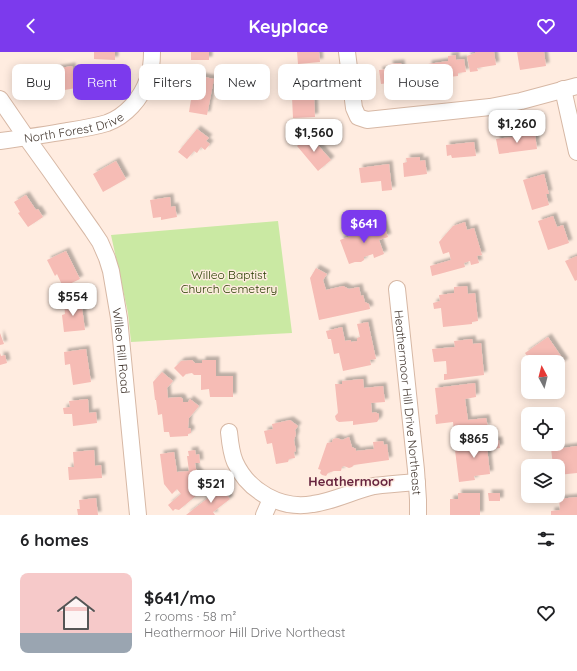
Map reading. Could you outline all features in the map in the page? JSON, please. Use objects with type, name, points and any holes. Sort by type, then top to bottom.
[{"type":"street","name":"North Forest Drive","points":[[0,141],[96,126],[120,116],[128,110],[145,87],[151,64],[152,52]]},
{"type":"street","points":[[347,52],[354,108],[358,117],[367,120],[490,107],[521,101],[570,87],[577,152]]},
{"type":"street","name":"Willeo Rill Road","points":[[0,99],[92,230],[108,258],[119,318],[138,515]]},
{"type":"street","name":"Heathermoor Hill Drive Northeast","points":[[397,289],[417,482],[418,515]]},
{"type":"street","points":[[229,432],[234,460],[250,484],[272,499],[289,504],[311,505],[374,486],[417,482]]},
{"type":"street","points":[[264,515],[272,499]]},
{"type":"green space","name":"Willeo Baptist Church Cemetery","points":[[278,221],[292,333],[131,342],[128,313],[111,235]]},
{"type":"building","points":[[94,52],[115,52],[115,60],[94,59]]},
{"type":"building","points":[[191,52],[209,52],[209,60],[191,60]]},
{"type":"building","points":[[297,52],[319,52],[320,62],[298,64]]},
{"type":"building","points":[[475,52],[494,52],[496,65],[477,68],[478,71],[470,72],[467,56]]},
{"type":"building","points":[[517,52],[544,52],[546,66],[520,70]]},
{"type":"building","points":[[456,55],[456,60],[464,59],[466,72],[458,73],[458,76],[453,77],[453,64],[428,64],[448,61],[448,56]]},
{"type":"building","points":[[72,66],[73,89],[65,90],[65,67]]},
{"type":"building","points":[[379,70],[384,70],[384,84],[381,84]]},
{"type":"building","points":[[206,77],[214,79],[207,115],[189,112],[191,100],[206,100]]},
{"type":"building","points":[[292,100],[314,100],[315,117],[293,118]]},
{"type":"building","points":[[197,129],[209,138],[206,141],[210,144],[205,150],[201,147],[197,153],[194,151],[187,159],[178,152]]},
{"type":"building","points":[[535,134],[537,149],[499,154],[496,139]]},
{"type":"building","points":[[309,135],[331,160],[318,171],[297,146]]},
{"type":"building","points":[[474,142],[476,156],[452,158],[451,155],[447,156],[446,145]]},
{"type":"building","points":[[420,157],[420,161],[425,160],[427,174],[404,177],[403,163],[407,162],[406,158]]},
{"type":"building","points":[[116,161],[126,179],[103,192],[93,174]]},
{"type":"building","points":[[389,164],[392,190],[382,191],[381,181],[361,183],[359,168]]},
{"type":"building","points":[[544,174],[549,194],[546,194],[549,205],[532,210],[523,180]]},
{"type":"building","points":[[26,195],[36,210],[38,209],[43,217],[28,227],[18,213],[20,212],[14,202]]},
{"type":"building","points":[[170,197],[171,207],[175,206],[177,217],[161,220],[161,217],[153,218],[150,200]]},
{"type":"building","points":[[553,216],[557,227],[563,225],[569,243],[548,250],[538,221]]},
{"type":"building","points":[[465,222],[467,230],[474,228],[482,255],[477,256],[479,263],[471,265],[470,261],[464,263],[465,267],[432,276],[430,266],[451,260],[449,252],[443,254],[439,242],[453,226]]},
{"type":"building","points":[[383,223],[388,237],[379,240],[384,254],[374,258],[373,254],[364,257],[364,260],[361,262],[349,264],[340,240],[351,236],[350,233]]},
{"type":"building","points":[[66,251],[80,279],[63,287],[57,274],[55,276],[47,260]]},
{"type":"building","points":[[577,256],[577,280],[575,281],[565,261]]},
{"type":"building","points":[[316,268],[327,274],[323,280],[326,290],[343,286],[349,289],[359,287],[361,296],[363,295],[365,302],[369,304],[370,309],[319,320],[310,278]]},
{"type":"building","points":[[467,286],[468,294],[475,293],[478,321],[472,322],[472,324],[443,327],[441,308],[434,309],[433,303],[440,301],[439,295],[454,293],[454,287]]},
{"type":"building","points":[[81,300],[85,330],[64,332],[62,315],[65,314],[64,302]]},
{"type":"building","points":[[368,322],[376,359],[370,360],[371,365],[343,371],[339,353],[334,354],[331,339],[328,339],[326,331],[342,327],[345,341],[357,341],[357,338],[360,337],[357,324]]},
{"type":"building","points":[[0,333],[4,344],[0,345]]},
{"type":"building","points":[[548,337],[560,355],[526,355],[525,353]]},
{"type":"building","points":[[472,339],[473,344],[481,343],[484,375],[444,380],[444,374],[447,374],[446,361],[434,362],[432,349],[455,347],[454,341]]},
{"type":"building","points":[[86,349],[91,382],[73,385],[70,364],[65,365],[64,352]]},
{"type":"building","points":[[0,353],[1,356],[5,355],[7,363],[0,365]]},
{"type":"building","points":[[192,360],[195,363],[202,363],[202,360],[216,360],[216,376],[233,376],[233,397],[210,397],[209,389],[201,390],[201,375],[194,375],[192,373],[186,374],[183,377],[174,368],[181,361]]},
{"type":"building","points":[[162,372],[173,381],[167,388],[168,398],[180,397],[183,399],[183,402],[188,402],[190,399],[199,406],[189,418],[188,428],[190,428],[191,433],[188,434],[188,436],[170,437],[169,432],[164,432],[162,414],[158,415],[153,382]]},
{"type":"building","points":[[363,379],[364,388],[383,386],[385,402],[371,403],[372,413],[375,412],[379,414],[379,419],[377,422],[353,425],[353,421],[339,422],[336,420],[335,416],[338,413],[335,384],[342,384],[342,381]]},
{"type":"building","points":[[475,383],[476,397],[465,399],[468,420],[486,418],[488,427],[454,431],[453,422],[436,424],[435,415],[438,414],[435,388]]},
{"type":"building","points":[[88,399],[89,413],[96,412],[97,423],[73,426],[72,414],[64,414],[63,408],[70,407],[69,401]]},
{"type":"building","points":[[290,420],[298,426],[295,430],[296,434],[294,440],[296,451],[294,452],[295,458],[289,459],[288,462],[276,464],[272,443],[267,444],[264,431],[273,429],[272,424]]},
{"type":"building","points":[[349,437],[352,447],[356,449],[356,451],[374,449],[373,442],[383,441],[384,445],[387,444],[389,460],[354,465],[349,468],[344,466],[342,467],[341,471],[328,473],[326,476],[322,475],[320,473],[321,470],[318,469],[327,443],[332,442],[333,439],[337,438],[342,440]]},
{"type":"building","points":[[485,438],[485,442],[499,440],[500,448],[492,449],[491,446],[487,447],[490,474],[474,476],[475,480],[459,482],[455,450],[467,448],[466,440]]},
{"type":"building","points":[[577,446],[577,473],[565,474],[565,459],[552,459],[551,451],[565,451],[565,448]]},
{"type":"building","points":[[94,450],[95,466],[101,465],[102,478],[69,480],[68,467],[74,467],[73,452]]},
{"type":"building","points":[[195,450],[196,455],[199,454],[200,463],[195,463],[196,469],[209,485],[179,510],[175,509],[173,511],[168,505],[181,494],[177,489],[172,494],[164,484],[160,454],[174,452],[177,472],[189,471],[187,456],[189,456],[188,451]]},
{"type":"building","points":[[221,488],[230,499],[213,512],[215,515],[186,515]]},
{"type":"building","points":[[458,493],[480,493],[480,515],[450,515],[450,499],[458,499]]},
{"type":"building","points":[[488,493],[500,493],[500,501],[489,501]]},
{"type":"building","points":[[577,497],[577,515],[551,515],[551,511],[560,510],[559,503],[565,503],[565,498]]},
{"type":"building","points":[[96,498],[98,515],[78,515],[77,509],[80,509],[79,500]]},
{"type":"district","name":"Heathermoor","points":[[351,481]]}]
